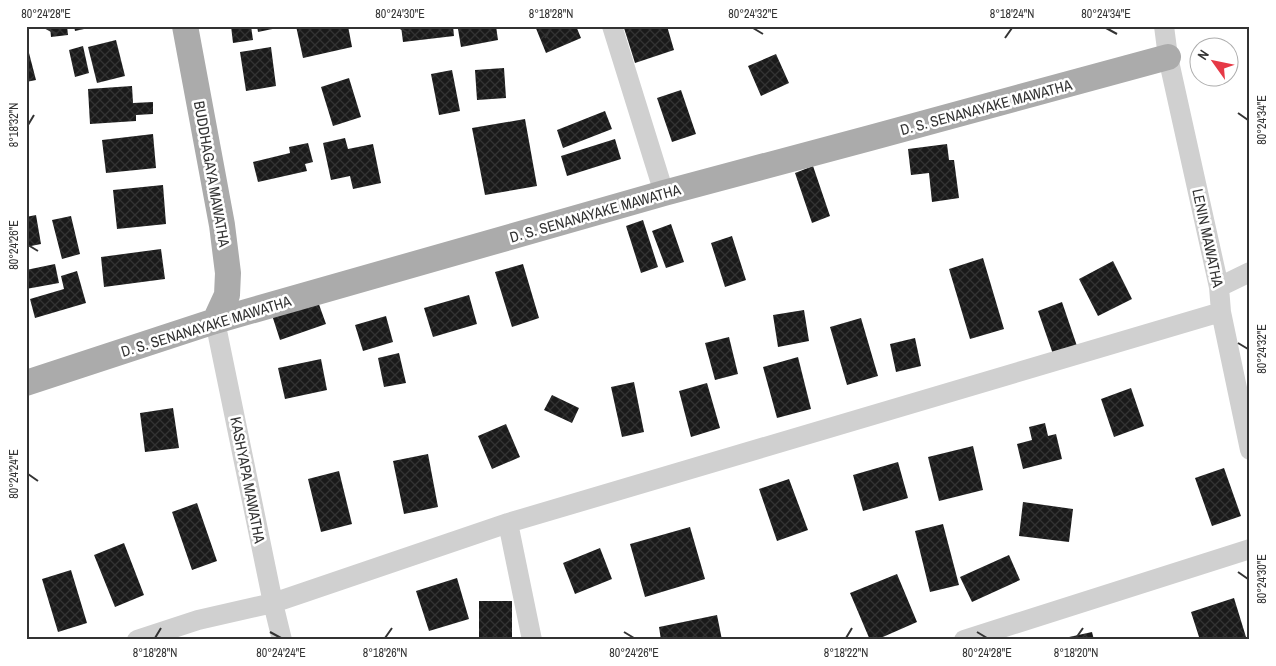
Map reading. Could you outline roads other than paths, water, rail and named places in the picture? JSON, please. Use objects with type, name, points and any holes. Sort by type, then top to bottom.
[{"type":"main road","name":"BUDDHAGAYA MAWATHA","points":[[185,26],[222,225],[228,273],[227,295],[215,321]]},
{"type":"main road","name":"D. S. SENANAYAKE MAWATHA","points":[[26,383],[215,321],[664,193],[1168,57]]},
{"type":"street","points":[[612,26],[664,193]]},
{"type":"street","name":"LENIN MAWATHA","points":[[1164,26],[1168,57],[1219,287],[1221,312],[1250,450]]},
{"type":"street","points":[[1219,287],[1250,272]]},
{"type":"street","points":[[137,640],[198,620],[273,603],[508,523],[1221,312]]},
{"type":"street","name":"KASHYAPA MAWATHA","points":[[215,321],[282,640]]},
{"type":"street","points":[[508,523],[532,640]]},
{"type":"street","points":[[964,640],[1250,549]]}]
